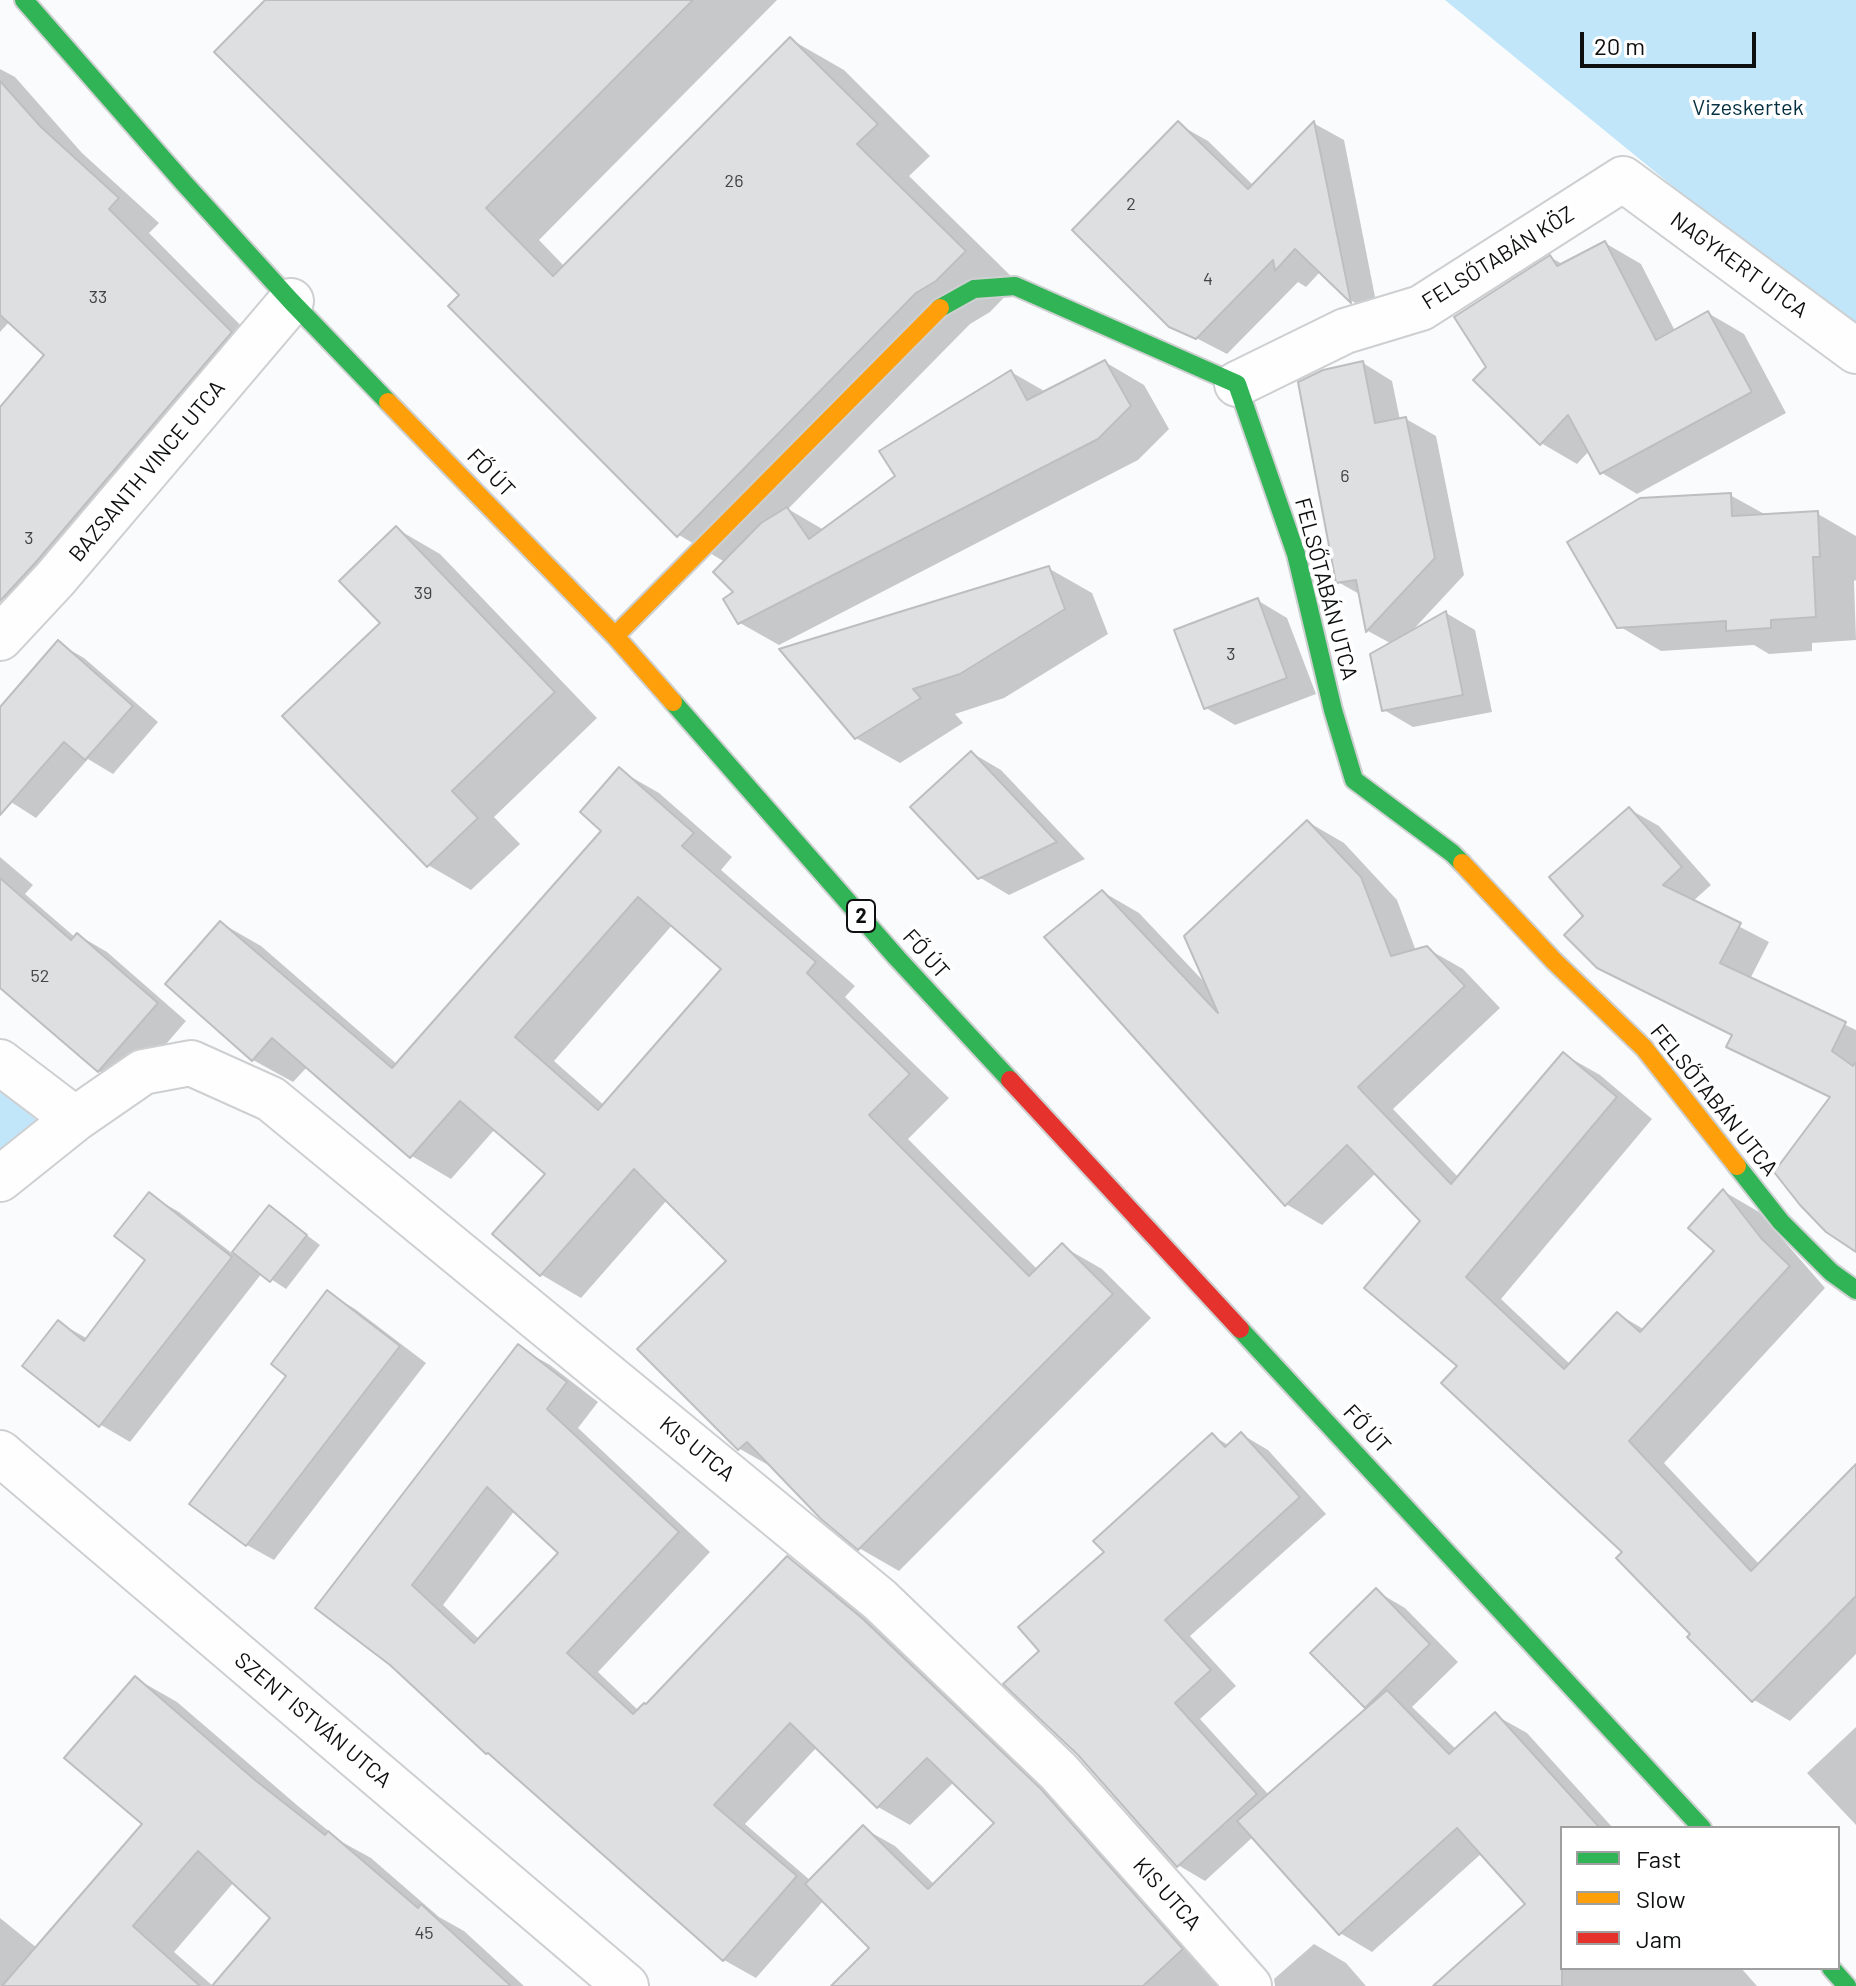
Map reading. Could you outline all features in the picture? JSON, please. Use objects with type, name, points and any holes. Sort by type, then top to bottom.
[{"type":"main road","name":"FŐ ÚT","points":[[24,0],[291,301],[615,636],[897,958],[1700,1826]]},
{"type":"main road","points":[[615,636],[934,311],[974,289],[1015,286],[1237,384]]},
{"type":"main road","name":"FELSŐTABÁN UTCA","points":[[1237,384],[1296,554],[1333,710],[1354,780],[1452,853],[1554,961],[1644,1048],[1781,1222],[1831,1272],[1856,1290]]},
{"type":"main road","points":[[1833,1970],[1847,1986]]},
{"type":"street","name":"NAGYKERT UTCA","points":[[1623,179],[1856,351]]},
{"type":"street","name":"FELSŐTABÁN KÖZ","points":[[1237,384],[1345,331],[1421,308],[1623,179]]},
{"type":"street","name":"BAZSANTH VINCE UTCA","points":[[0,638],[55,579],[291,301]]},
{"type":"street","points":[[0,1062],[75,1119]]},
{"type":"street","name":"KIS UTCA","points":[[0,1179],[75,1119],[143,1072],[191,1063],[271,1099],[880,1600],[1059,1772],[1249,1986]]},
{"type":"street","name":"SZENT ISTVÁN UTCA","points":[[0,1453],[626,1986]]},
{"type":"green space","name":"Vizeskertek","points":[[1445,0],[1856,0],[1856,336]]},
{"type":"green space","points":[[0,1091],[43,1125],[0,1157]]},
{"type":"building","points":[[265,0],[693,0],[486,208],[553,276],[790,37],[878,124],[857,144],[966,251],[936,281],[916,293],[677,537],[448,306],[459,295],[214,52]]},
{"type":"building","points":[[0,81],[41,127],[119,198],[109,209],[232,332],[0,601],[0,407],[44,355],[0,315]]},
{"type":"building","points":[[1178,121],[1248,189],[1314,121],[1351,303],[1295,249],[1275,271],[1273,260],[1196,339],[1169,327],[1072,230]]},
{"type":"building","points":[[1605,241],[1656,340],[1708,311],[1752,392],[1600,474],[1568,415],[1540,445],[1473,380],[1486,367],[1454,317],[1550,255],[1557,266]]},
{"type":"building","points":[[1105,360],[1131,406],[1098,439],[738,624],[723,599],[733,592],[713,572],[761,523],[787,507],[809,539],[895,476],[879,451],[1011,370],[1027,400]]},
{"type":"building","points":[[1363,361],[1375,423],[1406,417],[1435,558],[1366,632],[1356,580],[1336,583],[1298,382],[1323,370]]},
{"type":"building","points":[[1731,493],[1732,516],[1818,511],[1820,557],[1813,557],[1816,617],[1771,620],[1771,628],[1726,631],[1726,621],[1617,628],[1567,542],[1640,498]]},
{"type":"building","points":[[396,526],[555,692],[452,791],[478,818],[427,867],[282,716],[380,623],[339,581]]},
{"type":"building","points":[[1049,566],[1065,609],[960,674],[913,689],[921,698],[855,739],[779,649]]},
{"type":"building","points":[[1258,598],[1287,678],[1204,709],[1174,630]]},
{"type":"building","points":[[1446,611],[1463,695],[1382,711],[1370,654]]},
{"type":"building","points":[[58,640],[133,706],[85,760],[64,742],[0,815],[0,707]]},
{"type":"building","points":[[971,751],[1057,842],[978,879],[910,807]]},
{"type":"building","points":[[619,767],[694,833],[682,846],[816,962],[807,973],[910,1074],[869,1115],[1029,1276],[1062,1243],[1113,1294],[858,1550],[821,1519],[747,1442],[738,1450],[637,1349],[726,1261],[634,1169],[540,1276],[492,1234],[545,1174],[460,1101],[410,1158],[272,1038],[252,1061],[165,984],[220,921],[392,1068],[601,831],[580,812]],"holes":[[[638,897],[721,969],[598,1110],[515,1037]]]},
{"type":"building","points":[[1629,807],[1682,867],[1663,885],[1741,923],[1720,963],[1846,1022],[1832,1051],[1853,1066],[1856,1062],[1856,1252],[1826,1232],[1774,1172],[1830,1097],[1726,1047],[1732,1035],[1597,968],[1564,935],[1583,916],[1549,877]]},
{"type":"building","points":[[1307,820],[1361,877],[1391,956],[1427,946],[1465,986],[1358,1087],[1451,1184],[1563,1052],[1617,1097],[1466,1277],[1564,1369],[1617,1312],[1640,1332],[1714,1251],[1688,1228],[1723,1189],[1761,1238],[1790,1266],[1629,1441],[1751,1571],[1856,1464],[1856,1596],[1752,1702],[1687,1637],[1690,1634],[1616,1558],[1622,1552],[1441,1383],[1457,1366],[1364,1288],[1420,1221],[1347,1145],[1285,1206],[1044,937],[1102,890],[1218,1013],[1184,936]]},
{"type":"building","points":[[0,878],[71,940],[77,933],[158,1003],[98,1072],[0,988]]},
{"type":"building","points":[[149,1192],[232,1257],[99,1427],[22,1366],[58,1320],[84,1341],[145,1260],[114,1236]]},
{"type":"building","points":[[269,1205],[307,1235],[270,1282],[232,1252]]},
{"type":"building","points":[[327,1290],[400,1346],[246,1546],[189,1504],[286,1376],[271,1364]]},
{"type":"building","points":[[518,1344],[567,1382],[547,1409],[679,1532],[567,1653],[633,1714],[787,1556],[863,1619],[1041,1789],[1183,1949],[1143,1986],[831,1986],[869,1948],[805,1884],[863,1825],[928,1889],[994,1823],[927,1758],[877,1808],[790,1723],[714,1805],[797,1876],[723,1961],[486,1754],[390,1665],[315,1608]],"holes":[[[487,1487],[558,1553],[474,1643],[412,1585]]]},
{"type":"building","points":[[1241,1432],[1300,1497],[1165,1620],[1211,1670],[1175,1703],[1257,1794],[1177,1867],[1078,1755],[1003,1684],[1039,1651],[1018,1627],[1104,1552],[1093,1541],[1212,1433],[1225,1447]]},
{"type":"building","points":[[1376,1588],[1430,1644],[1365,1708],[1310,1653]]},
{"type":"building","points":[[135,1676],[255,1780],[325,1835],[328,1831],[418,1908],[421,1904],[511,1986],[212,1986],[270,1918],[198,1851],[133,1926],[200,1986],[2,1986],[142,1824],[64,1758]]},
{"type":"building","points":[[1387,1690],[1449,1754],[1495,1712],[1598,1826],[1560,1826],[1562,1986],[1433,1986],[1525,1904],[1457,1828],[1339,1935],[1237,1821]]},
{"type":"traffic: fast","points":[[24,0],[183,182],[388,402]]},
{"type":"traffic: fast","points":[[940,308],[974,289],[1015,286],[1237,384],[1296,554],[1333,710],[1354,780],[1462,863]]},
{"type":"traffic: fast","points":[[673,702],[897,958],[1010,1080]]},
{"type":"traffic: fast","points":[[1737,1166],[1781,1222],[1831,1272],[1856,1290]]},
{"type":"traffic: fast","points":[[1240,1329],[1700,1826]]},
{"type":"traffic: fast","points":[[1833,1970],[1847,1986]]},
{"type":"traffic: slow","points":[[615,636],[940,308]]},
{"type":"traffic: slow","points":[[388,402],[615,636],[673,702]]},
{"type":"traffic: slow","points":[[1462,863],[1554,961],[1644,1048],[1737,1166]]},
{"type":"traffic: jam","points":[[1010,1080],[1240,1329]]}]
